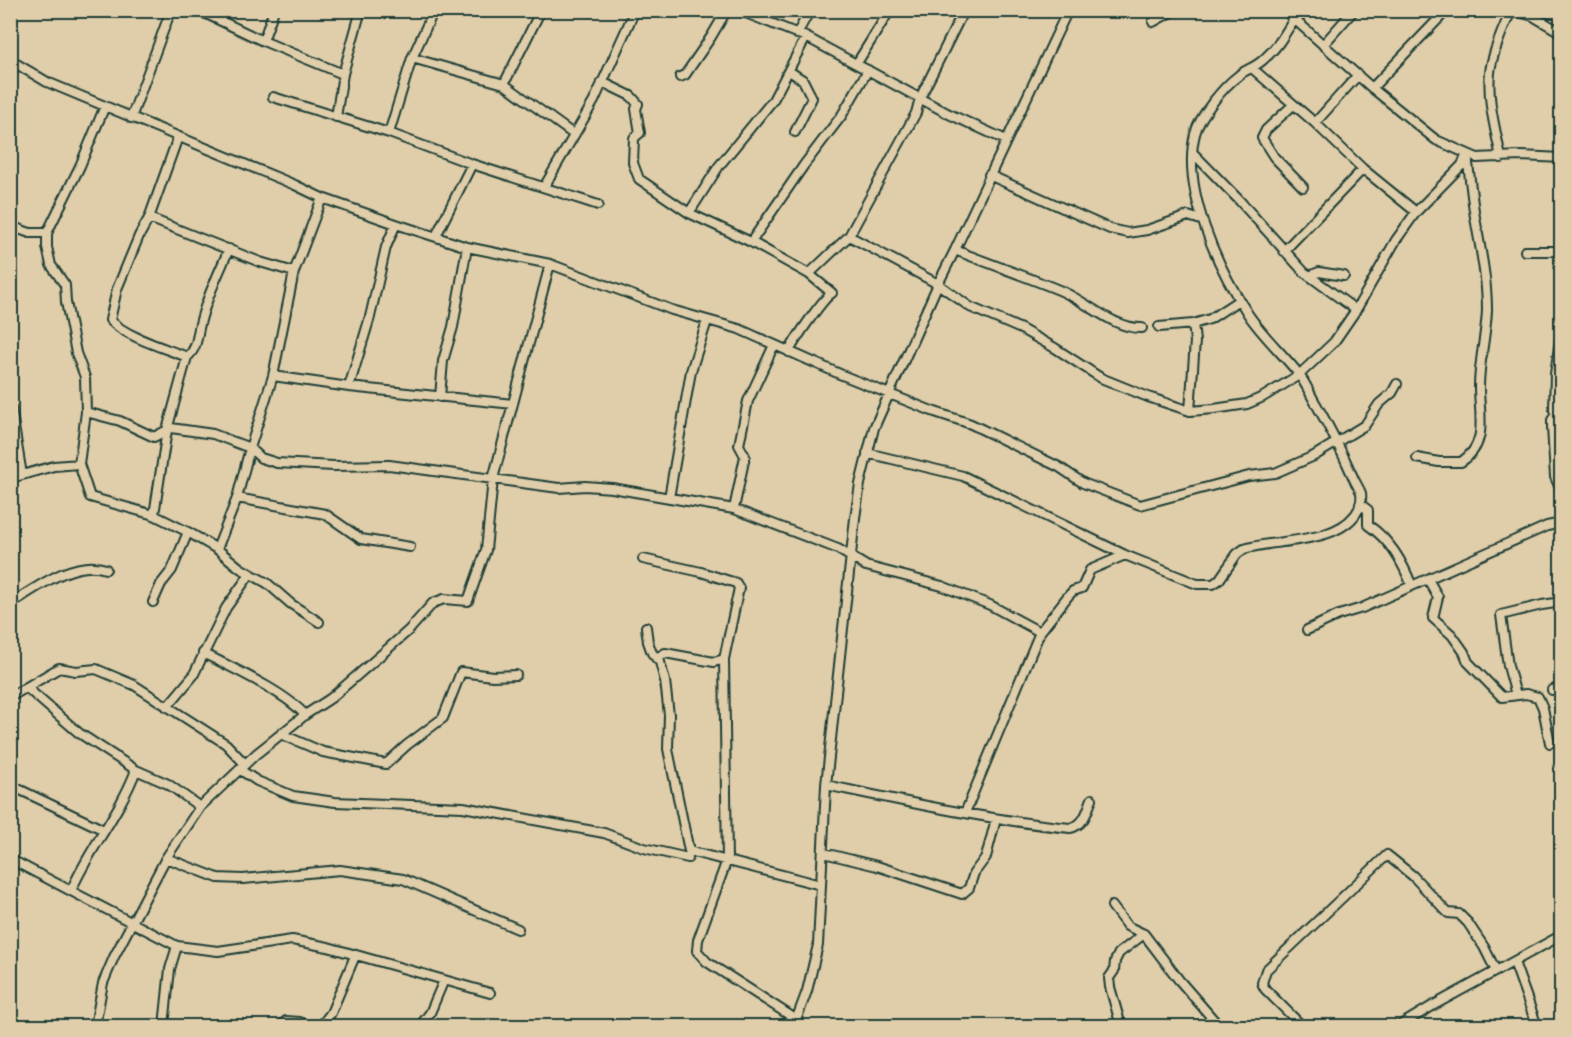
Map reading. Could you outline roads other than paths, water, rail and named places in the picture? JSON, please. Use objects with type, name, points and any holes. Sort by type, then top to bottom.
[{"type":"street","points":[[131,118],[171,10]]},
{"type":"street","points":[[198,10],[263,41],[343,74]]},
{"type":"street","points":[[263,41],[274,10]]},
{"type":"street","points":[[336,117],[343,74],[360,10]]},
{"type":"street","points":[[389,133],[412,58],[434,10]]},
{"type":"street","points":[[504,84],[541,10]]},
{"type":"street","points":[[544,187],[594,101],[635,10]]},
{"type":"street","points":[[680,77],[685,75],[727,10]]},
{"type":"street","points":[[738,10],[806,37],[949,114],[1006,140]]},
{"type":"street","points":[[796,34],[810,10]]},
{"type":"street","points":[[857,63],[890,10]]},
{"type":"street","points":[[809,274],[849,236],[916,112],[920,98],[964,10]]},
{"type":"street","points":[[643,560],[701,572],[738,585],[739,588],[724,659],[727,860],[698,940],[697,951],[707,962],[795,1023],[815,966],[820,925],[826,785],[855,518],[867,453],[874,428],[938,284],[1067,13],[1056,10]]},
{"type":"street","points":[[1153,22],[1175,10]]},
{"type":"street","points":[[1284,10],[1372,88],[1436,140],[1477,158],[1521,156],[1562,158]]},
{"type":"street","points":[[1323,45],[1354,10]]},
{"type":"street","points":[[1372,88],[1447,10]]},
{"type":"street","points":[[1501,158],[1491,103],[1490,72],[1505,23],[1512,11],[1533,16],[1562,33]]},
{"type":"street","points":[[867,453],[963,476],[1125,555],[1197,584],[1213,584],[1219,580],[1237,554],[1244,549],[1308,538],[1331,531],[1354,517],[1360,504],[1361,492],[1337,441],[1299,375],[1249,316],[1239,300],[1202,220],[1195,194],[1193,153],[1195,134],[1200,120],[1238,76],[1253,69],[1266,58],[1282,39],[1294,19]]},
{"type":"street","points":[[689,213],[719,166],[773,99],[806,37]]},
{"type":"street","points":[[412,58],[504,84],[573,134]]},
{"type":"street","points":[[10,60],[47,82],[295,184],[322,198],[467,247],[550,264],[706,321],[739,329],[789,352],[994,434],[1083,483],[1140,505],[1249,476],[1275,473],[1314,456],[1365,425],[1376,407],[1392,393],[1397,384]]},
{"type":"street","points":[[1253,69],[1364,169],[1416,212]]},
{"type":"street","points":[[751,242],[842,115],[868,70]]},
{"type":"street","points":[[789,71],[803,80],[812,98],[795,132]]},
{"type":"street","points":[[1315,123],[1358,75]]},
{"type":"street","points":[[602,82],[631,96],[638,104],[636,109],[640,133],[634,138],[632,145],[633,163],[639,179],[689,213],[751,242],[809,274],[832,292],[819,306],[789,352]]},
{"type":"street","points":[[273,97],[389,133],[472,164],[598,205]]},
{"type":"street","points":[[1293,105],[1266,130],[1262,138],[1274,157],[1303,187]]},
{"type":"street","points":[[105,106],[80,166],[47,233],[51,265],[65,285],[76,352],[85,377],[86,412],[79,464],[90,497],[153,515],[188,532],[217,549],[240,568],[267,583],[291,604],[319,622]]},
{"type":"street","points":[[178,137],[149,218],[117,289],[110,320],[138,337],[187,357]]},
{"type":"street","points":[[1193,153],[1309,276],[1356,310]]},
{"type":"street","points":[[849,236],[938,284],[970,307],[1047,344],[1101,378],[1190,411],[1247,404],[1299,375],[1334,342],[1356,310],[1396,240],[1416,212],[1450,180],[1462,165],[1467,154]]},
{"type":"street","points":[[1417,458],[1439,462],[1461,462],[1475,448],[1482,429],[1479,386],[1486,325],[1486,295],[1467,154]]},
{"type":"street","points":[[436,236],[472,164]]},
{"type":"street","points":[[1284,251],[1364,169]]},
{"type":"street","points":[[989,175],[1110,229],[1128,233],[1147,230],[1188,216],[1202,220]]},
{"type":"street","points":[[217,549],[237,498],[273,376],[294,272],[322,198]]},
{"type":"street","points":[[149,218],[294,272]]},
{"type":"street","points":[[349,387],[370,317],[386,247],[396,224]]},
{"type":"street","points":[[10,226],[30,233],[47,233]]},
{"type":"street","points":[[440,396],[442,361],[453,327],[467,247]]},
{"type":"street","points":[[153,515],[167,430],[187,357],[195,348],[203,312],[229,249]]},
{"type":"street","points":[[956,250],[1061,290],[1119,324],[1142,328]]},
{"type":"street","points":[[1525,251],[1562,251]]},
{"type":"street","points":[[95,1026],[103,983],[148,890],[200,807],[242,766],[305,715],[331,698],[383,653],[409,630],[433,603],[444,599],[468,601],[486,550],[493,479],[550,264]]},
{"type":"street","points":[[1309,276],[1319,272],[1344,276]]},
{"type":"street","points":[[1159,327],[1193,324],[1215,316],[1239,300]]},
{"type":"street","points":[[669,498],[691,371],[706,321]]},
{"type":"street","points":[[1190,411],[1195,340],[1193,324]]},
{"type":"street","points":[[1561,490],[1555,477],[1552,420],[1556,414],[1554,411],[1562,326]]},
{"type":"street","points":[[734,509],[745,456],[740,445],[748,401],[774,345]]},
{"type":"street","points":[[273,376],[349,387],[513,404]]},
{"type":"street","points":[[11,408],[22,474]]},
{"type":"street","points":[[86,412],[120,421],[154,437],[171,428],[213,434],[250,448],[261,458],[292,465],[389,465],[559,488],[585,486],[612,488],[734,509],[820,542],[866,566],[942,586],[990,606],[1040,632]]},
{"type":"street","points":[[10,478],[54,466],[79,464]]},
{"type":"street","points":[[237,498],[325,514],[361,538],[410,547]]},
{"type":"street","points":[[1360,504],[1368,510],[1368,525],[1380,533],[1403,563],[1412,586]]},
{"type":"street","points":[[1307,630],[1547,526],[1562,523]]},
{"type":"street","points":[[153,602],[161,584],[172,570],[188,532]]},
{"type":"street","points":[[965,813],[1040,632],[1068,596],[1073,591],[1082,588],[1090,570],[1125,555]]},
{"type":"street","points":[[10,604],[55,576],[77,569],[99,566],[106,569]]},
{"type":"street","points":[[167,707],[193,676],[226,608],[250,574]]},
{"type":"street","points":[[1429,581],[1438,597],[1433,618],[1452,635],[1468,662],[1502,697],[1526,694],[1538,697],[1543,708],[1550,743]]},
{"type":"street","points":[[1516,695],[1508,666],[1501,615],[1562,602]]},
{"type":"street","points":[[646,627],[648,642],[652,653],[659,659],[665,681],[669,715],[668,749],[689,851],[821,885]]},
{"type":"street","points":[[203,653],[279,694],[305,715]]},
{"type":"street","points":[[659,659],[665,653],[714,662],[724,659]]},
{"type":"street","points":[[10,697],[59,668],[76,671],[96,669],[134,685],[226,744],[242,766],[257,781],[293,796],[335,801],[463,807],[604,833],[644,848],[688,858]]},
{"type":"street","points":[[281,734],[323,752],[386,764],[443,718],[461,672],[493,676],[516,675]]},
{"type":"street","points":[[27,688],[79,733],[136,770],[168,784],[200,807]]},
{"type":"street","points":[[1552,690],[1562,688]]},
{"type":"street","points":[[71,891],[80,871],[114,816],[136,770]]},
{"type":"street","points":[[10,784],[104,830]]},
{"type":"street","points":[[826,785],[996,819],[1075,828],[1085,818],[1092,799]]},
{"type":"street","points":[[824,853],[877,866],[962,894],[969,888],[974,873],[986,857],[996,819]]},
{"type":"street","points":[[1302,1026],[1265,989],[1262,983],[1266,970],[1387,855],[1413,876],[1448,913],[1459,914],[1468,923],[1496,971]]},
{"type":"street","points":[[166,858],[218,878],[243,879],[340,870],[403,879],[518,929]]},
{"type":"street","points":[[10,859],[177,946],[218,951],[292,940],[328,947],[490,993]]},
{"type":"street","points":[[1112,906],[1127,926],[1144,934],[1179,980],[1219,1026]]},
{"type":"street","points":[[1121,1026],[1109,978],[1114,971],[1119,953],[1144,934]]},
{"type":"street","points":[[1399,1026],[1562,935]]},
{"type":"street","points":[[164,1026],[170,969],[177,946]]},
{"type":"street","points":[[321,1026],[331,1013],[355,956]]},
{"type":"street","points":[[1514,962],[1537,1026]]},
{"type":"street","points":[[420,1026],[430,1013],[444,980]]},
{"type":"street","points":[[282,1026],[286,1021],[300,1022],[310,1026]]}]
